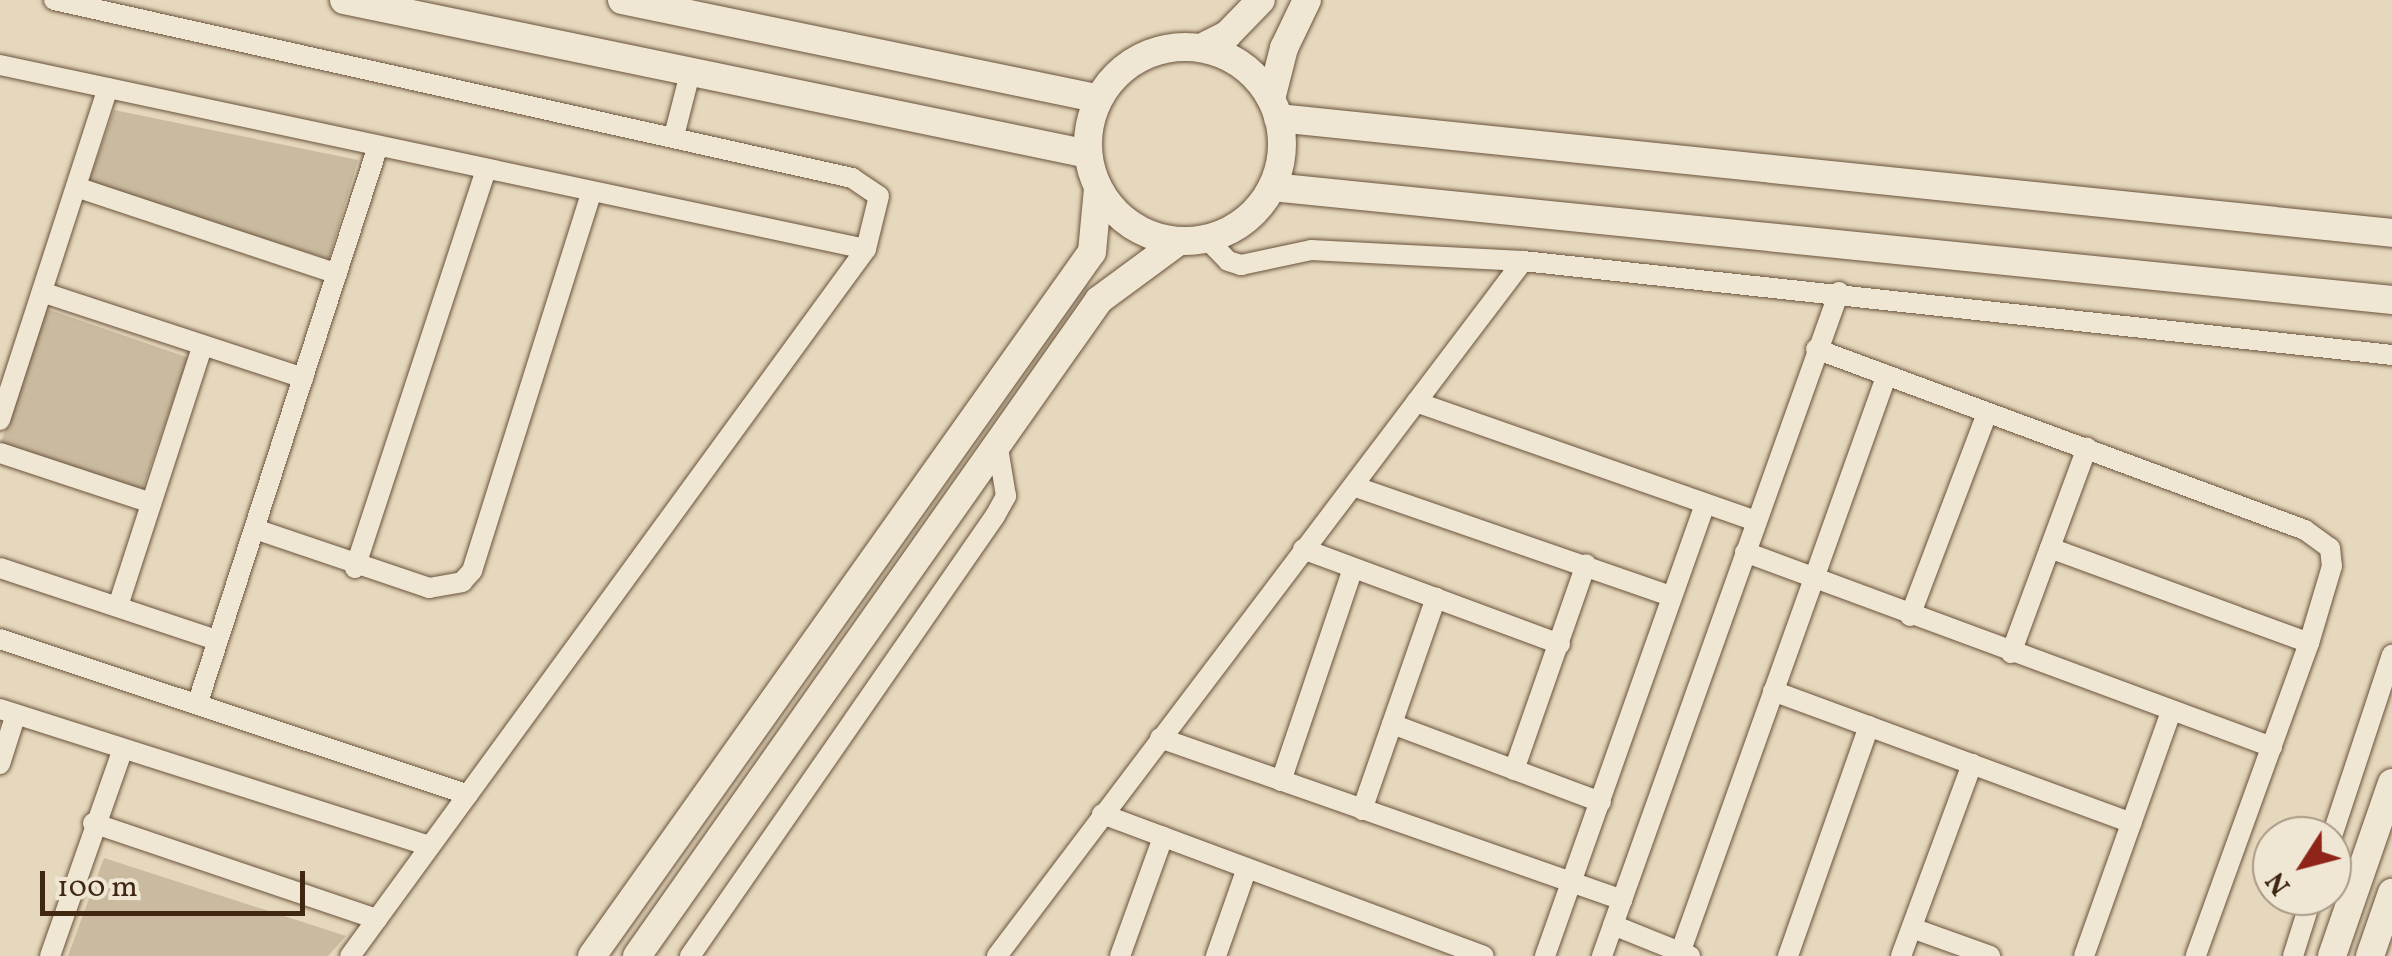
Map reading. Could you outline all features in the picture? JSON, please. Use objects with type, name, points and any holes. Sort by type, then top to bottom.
[{"type":"street","points":[[54,0],[674,136],[874,188],[880,208],[866,249],[350,956]]},
{"type":"street","points":[[344,0],[1088,154]]},
{"type":"street","points":[[622,0],[1098,99]]},
{"type":"street","points":[[1261,0],[1228,34],[1201,48],[1141,56],[1098,99],[1088,154],[1098,188],[1118,215],[1146,233],[1193,240],[1241,265],[1311,250],[1523,261],[2392,354]]},
{"type":"street","points":[[637,956],[998,448],[1098,300],[1193,240],[1234,228],[1272,187],[1281,153],[1275,109],[1284,48],[1306,0]]},
{"type":"street","points":[[1201,48],[1254,75],[1275,109]]},
{"type":"street","points":[[1,68],[866,249]]},
{"type":"street","points":[[674,136],[690,73]]},
{"type":"street","points":[[0,420],[108,88]]},
{"type":"street","points":[[1275,109],[2392,233]]},
{"type":"street","points":[[198,702],[378,146]]},
{"type":"street","points":[[355,568],[486,168]]},
{"type":"street","points":[[76,187],[337,274]]},
{"type":"street","points":[[1272,187],[2392,300]]},
{"type":"street","points":[[592,956],[1092,252],[1098,188]]},
{"type":"street","points":[[255,529],[355,568],[444,590],[472,571],[592,191]]},
{"type":"street","points":[[996,956],[1523,261]]},
{"type":"street","points":[[42,292],[303,378]]},
{"type":"street","points":[[1602,956],[1753,520],[1839,292]]},
{"type":"street","points":[[118,606],[203,345]]},
{"type":"street","points":[[1816,349],[1886,378],[2087,448],[2325,542],[2334,555],[2309,644],[2196,956]]},
{"type":"street","points":[[1614,924],[1684,955],[1773,691],[1886,378]]},
{"type":"street","points":[[1416,402],[1753,520]]},
{"type":"street","points":[[1910,616],[1987,413]]},
{"type":"street","points":[[690,956],[995,516],[1006,496],[998,448]]},
{"type":"street","points":[[2011,652],[2087,448]]},
{"type":"street","points":[[0,453],[151,503]]},
{"type":"street","points":[[1354,486],[1671,596]]},
{"type":"street","points":[[1546,956],[1704,506]]},
{"type":"street","points":[[2050,548],[2309,644]]},
{"type":"street","points":[[1304,549],[1560,644]]},
{"type":"street","points":[[1745,552],[2272,747]]},
{"type":"street","points":[[1514,770],[1586,564]]},
{"type":"street","points":[[0,568],[217,640]]},
{"type":"street","points":[[1281,782],[1353,568]]},
{"type":"street","points":[[1362,810],[1436,598]]},
{"type":"street","points":[[0,638],[468,795]]},
{"type":"street","points":[[2338,816],[2392,656]]},
{"type":"street","points":[[1773,691],[2131,822]]},
{"type":"street","points":[[2371,716],[2392,702]]},
{"type":"street","points":[[0,764],[8,711],[429,846]]},
{"type":"street","points":[[2084,956],[2171,711]]},
{"type":"street","points":[[1392,724],[1601,802]]},
{"type":"street","points":[[1788,956],[1869,726]]},
{"type":"street","points":[[1160,738],[1622,900]]},
{"type":"street","points":[[50,956],[93,823],[123,748]]},
{"type":"street","points":[[1902,956],[1972,764]]},
{"type":"street","points":[[2332,956],[2392,784]]},
{"type":"street","points":[[1102,814],[1451,950],[1483,956]]},
{"type":"street","points":[[93,823],[377,919]]},
{"type":"street","points":[[1120,956],[1163,837]]},
{"type":"street","points":[[1217,956],[1247,868]]},
{"type":"street","points":[[2370,956],[2392,893]]},
{"type":"street","points":[[2292,956],[2305,916]]},
{"type":"street","points":[[1912,928],[1990,956]]},
{"type":"shaded area","points":[[114,110],[358,160],[329,259],[88,184]]},
{"type":"shaded area","points":[[47,309],[188,358],[141,494],[0,445]]},
{"type":"shaded area","points":[[104,858],[346,936],[328,956],[68,956]]}]
